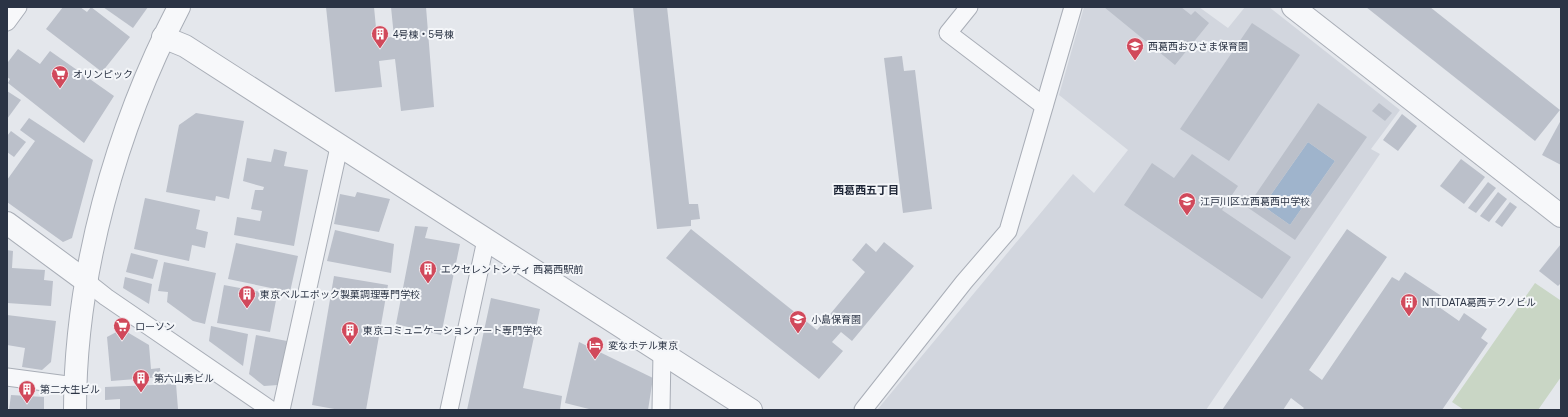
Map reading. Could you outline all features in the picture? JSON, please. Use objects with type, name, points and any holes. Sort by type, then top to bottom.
[{"type":"street","points":[[7,22],[18,7]]},
{"type":"street","points":[[75,410],[76,360],[95,238],[116,162],[140,90],[163,37],[179,7]]},
{"type":"street","points":[[969,7],[948,33],[1044,106]]},
{"type":"street","points":[[863,410],[964,282],[1008,231],[1073,7]]},
{"type":"street","points":[[1293,7],[1561,216]]},
{"type":"street","points":[[163,37],[185,46],[339,147],[593,307],[751,410]]},
{"type":"street","points":[[281,410],[339,147]]},
{"type":"street","points":[[7,223],[87,282],[106,298],[271,410]]},
{"type":"street","points":[[450,410],[486,240]]},
{"type":"street","points":[[661,410],[662,353]]},
{"type":"street","points":[[7,377],[75,386]]},
{"type":"shaded area","name":"江戸川区立西葛西中学校","points":[[1084,7],[1199,7],[1228,28],[1245,7],[1269,7],[1400,110],[1371,149],[1380,154],[1206,410],[877,410],[1073,174],[1094,193],[1128,150],[1059,95]]},
{"type":"green space","points":[[1535,283],[1560,300],[1561,299],[1561,377],[1538,410],[1464,410],[1452,402]]},
{"type":"water","points":[[1308,142],[1335,161],[1290,225],[1263,206]]},
{"type":"building","points":[[63,7],[80,7],[87,12],[91,7],[130,37],[102,72],[46,29]]},
{"type":"building","points":[[103,7],[148,7],[133,28]]},
{"type":"building","name":"4号棟・5号棟","points":[[326,7],[374,7],[377,38],[394,37],[391,7],[426,7],[434,107],[401,111],[395,59],[379,61],[382,87],[335,92]]},
{"type":"building","points":[[633,7],[667,7],[689,204],[698,204],[700,219],[691,220],[691,226],[657,229]]},
{"type":"building","points":[[1104,7],[1181,7],[1191,15],[1195,11],[1209,23],[1175,65]]},
{"type":"building","points":[[1366,7],[1430,7],[1560,110],[1535,141]]},
{"type":"building","points":[[1252,23],[1300,55],[1229,161],[1180,129]]},
{"type":"building","name":"オリンピック","points":[[18,49],[40,64],[50,51],[114,96],[84,143],[8,83],[10,79],[7,77],[7,61],[8,62]]},
{"type":"building","points":[[902,56],[904,71],[915,70],[932,209],[903,213],[884,58]]},
{"type":"building","points":[[7,91],[21,100],[7,119]]},
{"type":"building","points":[[1318,103],[1367,137],[1295,240],[1247,207]],"holes":[[[1308,142],[1335,161],[1290,225],[1263,206]]]},
{"type":"building","points":[[1379,103],[1392,113],[1385,121],[1372,111]]},
{"type":"building","points":[[196,113],[244,121],[229,199],[216,196],[215,201],[166,192],[179,125]]},
{"type":"building","points":[[1402,114],[1417,126],[1398,151],[1383,140]]},
{"type":"building","points":[[29,118],[93,160],[72,238],[63,242],[7,202],[7,180],[35,141],[20,130]]},
{"type":"building","points":[[1561,120],[1561,165],[1542,155]]},
{"type":"building","points":[[11,131],[26,142],[14,157],[7,152],[7,136]]},
{"type":"building","points":[[274,149],[287,152],[284,166],[308,170],[294,246],[234,235],[237,217],[260,221],[262,211],[251,209],[255,190],[263,190],[264,187],[243,181],[247,158],[271,162]]},
{"type":"building","points":[[1192,154],[1238,186],[1222,210],[1291,257],[1262,299],[1124,205],[1152,163],[1174,178]]},
{"type":"building","points":[[1461,159],[1485,177],[1464,204],[1440,186]]},
{"type":"building","points":[[1488,182],[1496,188],[1476,213],[1468,208]]},
{"type":"building","points":[[357,192],[390,199],[379,232],[334,224],[340,194],[355,197]]},
{"type":"building","points":[[1498,192],[1507,199],[1489,222],[1480,216]]},
{"type":"building","points":[[145,198],[200,210],[196,229],[208,232],[205,248],[192,245],[189,261],[134,249]]},
{"type":"building","points":[[1510,202],[1517,207],[1502,227],[1495,222]]},
{"type":"building","name":"エクセレントシティ 西葛西駅前","points":[[415,226],[428,227],[425,238],[460,244],[441,335],[396,324]]},
{"type":"building","points":[[691,229],[817,330],[865,272],[852,260],[866,243],[876,252],[884,242],[914,266],[852,341],[841,332],[832,342],[843,351],[819,379],[666,258]]},
{"type":"building","name":"NTTDATA葛西テクノビル","points":[[1347,229],[1387,257],[1309,370],[1322,380],[1392,277],[1399,281],[1405,272],[1446,299],[1439,307],[1459,321],[1464,313],[1487,329],[1481,338],[1488,343],[1442,410],[1302,410],[1304,408],[1291,398],[1283,410],[1222,410]]},
{"type":"building","points":[[335,230],[394,244],[391,273],[327,261]]},
{"type":"building","points":[[236,243],[298,256],[290,292],[228,279]]},
{"type":"building","points":[[1561,244],[1561,283],[1558,286],[1539,271]]},
{"type":"building","points":[[7,250],[13,251],[12,268],[45,270],[44,280],[53,281],[51,306],[7,303]]},
{"type":"building","points":[[131,253],[158,260],[153,279],[126,272]]},
{"type":"building","points":[[164,262],[216,273],[205,324],[193,321],[167,302],[168,292],[158,291]]},
{"type":"building","name":"東京コミュニケーションアート専門学校","points":[[334,276],[388,285],[366,410],[340,410],[312,405]]},
{"type":"building","points":[[125,277],[152,284],[149,304],[123,288]]},
{"type":"building","name":"東京ベルエポック製菓調理専門学校","points":[[224,285],[277,295],[270,332],[217,323]]},
{"type":"building","points":[[491,298],[540,309],[523,388],[562,396],[560,410],[467,410]]},
{"type":"building","points":[[7,315],[56,321],[51,362],[42,370],[22,367],[25,348],[7,345]]},
{"type":"building","points":[[211,326],[248,334],[243,366],[209,341]]},
{"type":"building","points":[[122,329],[149,345],[151,369],[160,368],[161,377],[111,381],[107,337]]},
{"type":"building","points":[[256,335],[287,341],[278,385],[264,386],[249,374]]},
{"type":"building","name":"変なホテル東京","points":[[579,342],[653,378],[648,410],[593,410],[565,403]]},
{"type":"building","name":"第六山秀ビル","points":[[176,384],[178,409],[120,410],[120,399],[105,400],[105,387]]},
{"type":"building","name":"第二大生ビル","points":[[11,395],[44,397],[44,410],[9,410]]},
{"type":"place","name":"4号棟・5号棟","points":[[380,49]]},
{"type":"place","name":"西葛西おひさま保育園","points":[[1135,61]]},
{"type":"place","name":"オリンピック","points":[[60,89]]},
{"type":"place","name":"江戸川区立西葛西中学校","points":[[1187,216]]},
{"type":"place","name":"エクセレントシティ 西葛西駅前","points":[[428,284]]},
{"type":"place","name":"東京ベルエポック製菓調理専門学校","points":[[247,309]]},
{"type":"place","name":"NTTDATA葛西テクノビル","points":[[1409,317]]},
{"type":"place","name":"小島保育園","points":[[798,334]]},
{"type":"place","name":"ローソン","points":[[122,341]]},
{"type":"place","name":"東京コミュニケーションアート専門学校","points":[[350,345]]},
{"type":"place","name":"変なホテル東京","points":[[595,360]]},
{"type":"place","name":"第六山秀ビル","points":[[141,393]]},
{"type":"place","name":"第二大生ビル","points":[[27,404]]},
{"type":"district","name":"西葛西五丁目","points":[[866,190]]}]
